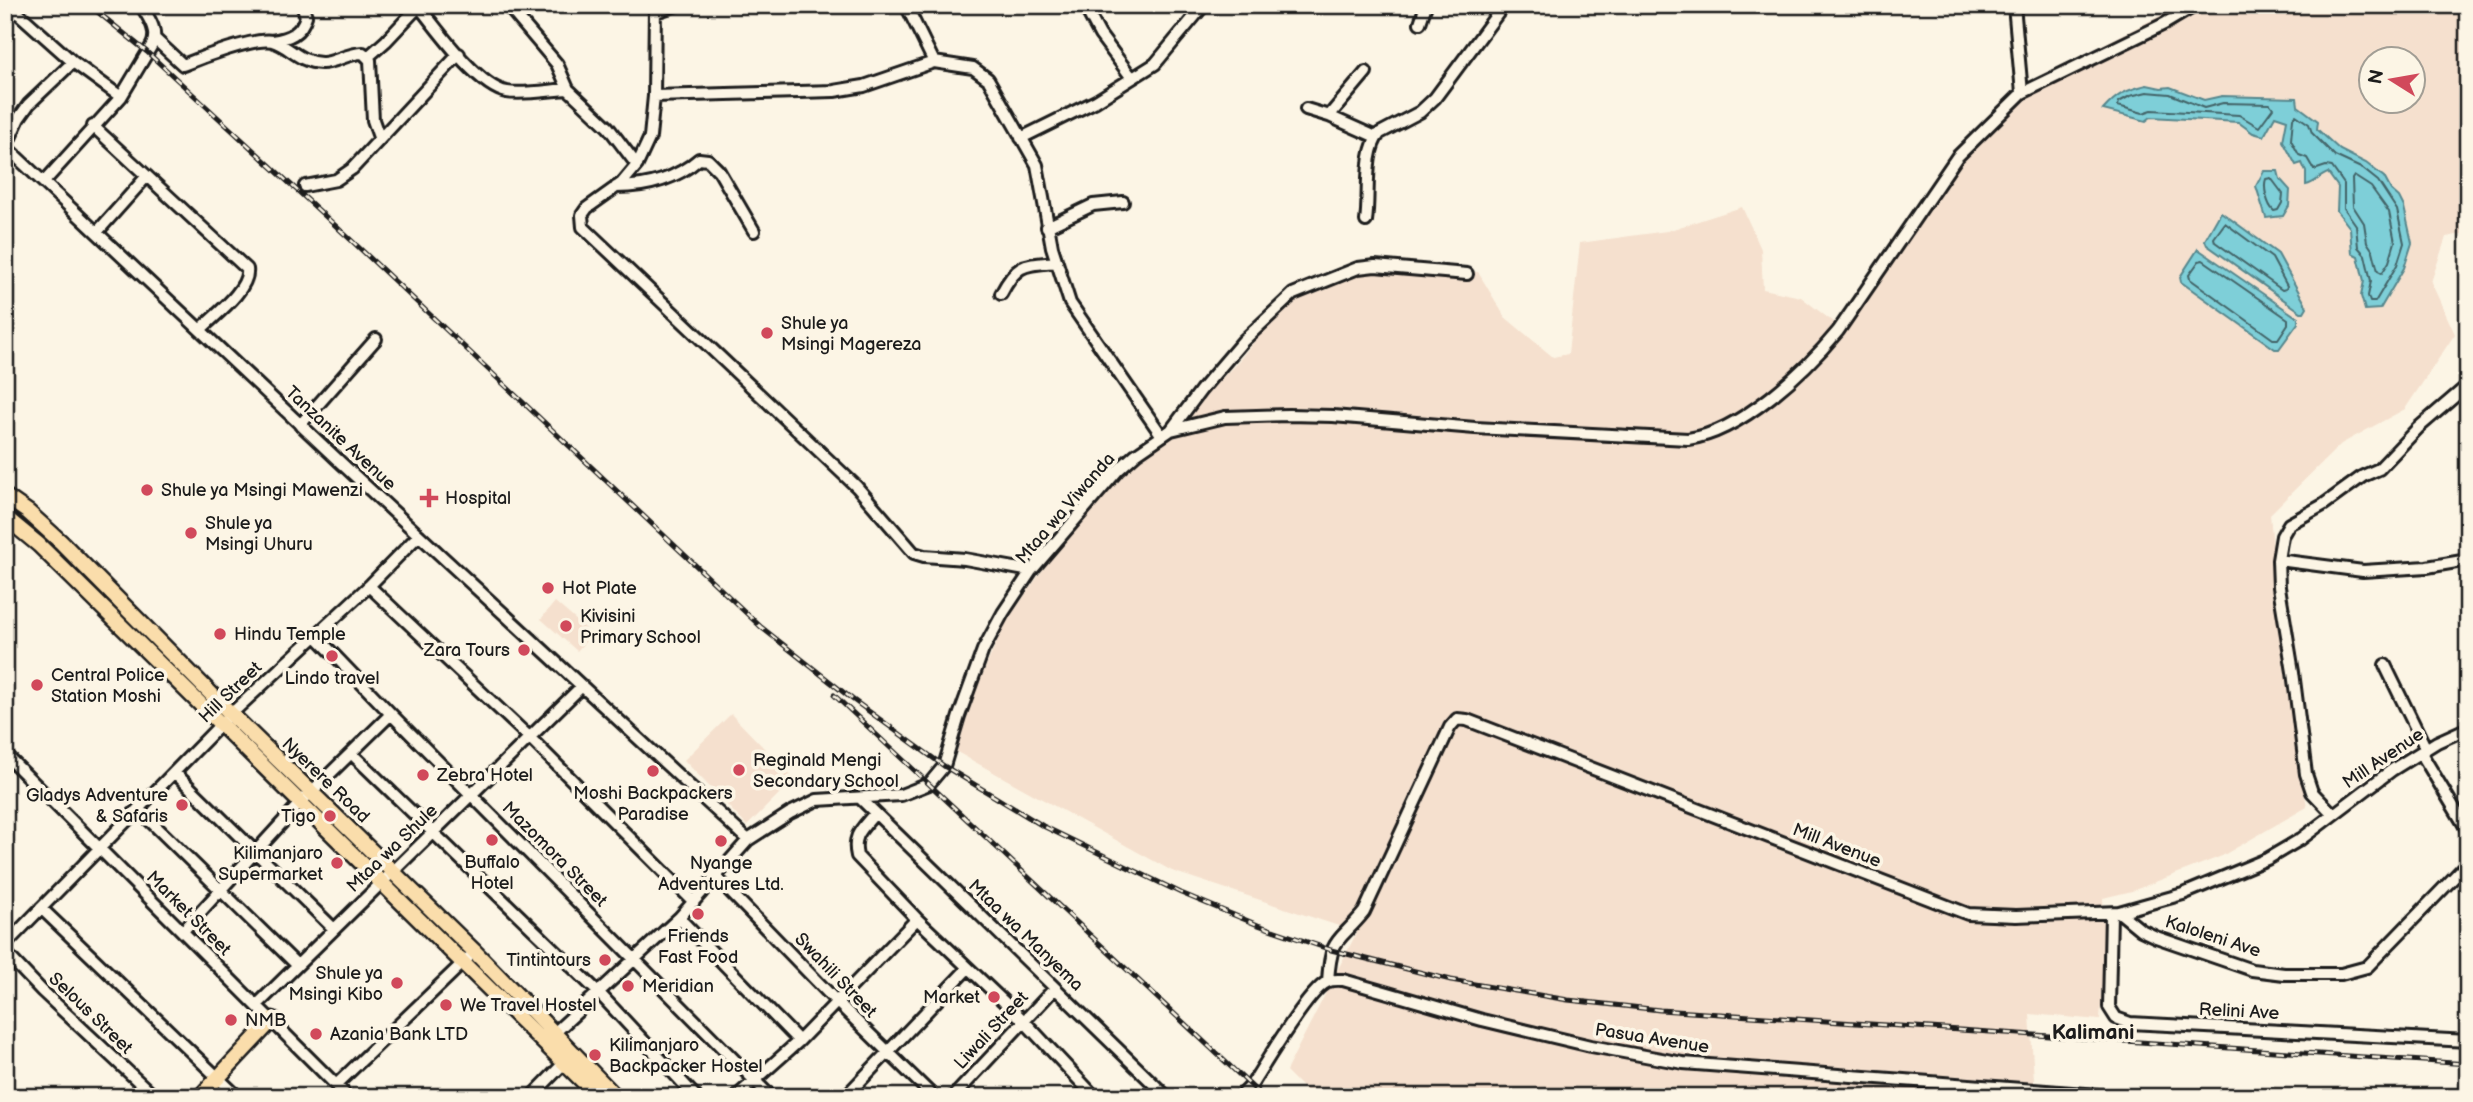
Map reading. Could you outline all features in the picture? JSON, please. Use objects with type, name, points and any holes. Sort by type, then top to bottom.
[{"type":"main road","name":"Nyerere Road","points":[[5,496],[28,512],[61,542],[225,720]]},
{"type":"main road","name":"Nyerere Road","points":[[5,517],[39,545],[306,798],[393,872],[469,956],[549,1038],[616,1097]]},
{"type":"main road","name":"Nyerere Road","points":[[306,798],[382,883],[469,956]]},
{"type":"main road","points":[[200,1097],[273,1019]]},
{"type":"main road","name":"Nyerere Road","points":[[570,1058],[599,1097]]},
{"type":"street","points":[[9,5],[73,62],[121,97]]},
{"type":"street","points":[[44,182],[121,97],[155,39],[154,29],[141,5]]},
{"type":"street","points":[[155,39],[183,65],[243,44],[285,39],[298,32],[306,16],[302,5]]},
{"type":"street","points":[[507,5],[557,64],[568,89],[608,127],[637,165]]},
{"type":"street","points":[[677,5],[656,8],[650,137],[637,165],[616,187],[587,208],[582,215],[583,227],[857,487],[914,553],[1031,571]]},
{"type":"street","points":[[906,5],[934,62]]},
{"type":"street","points":[[1084,5],[1100,35],[1132,78]]},
{"type":"street","points":[[1021,138],[1096,101],[1161,57],[1204,5]]},
{"type":"street","points":[[1420,23],[1426,5]]},
{"type":"street","points":[[1366,221],[1369,172],[1376,137],[1380,132],[1420,112],[1435,98],[1504,5]]},
{"type":"street","points":[[2014,5],[2022,93]]},
{"type":"street","name":"Mtaa wa Viwanda","points":[[549,1038],[679,918],[714,875],[748,840],[790,813],[817,800],[901,795],[929,784],[944,766],[983,650],[1003,613],[1031,571],[1118,470],[1167,433],[1224,417],[1288,415],[1688,439],[1701,437],[1731,425],[1784,386],[1822,350],[1965,148],[2022,93],[2164,24],[2196,5]]},
{"type":"street","points":[[369,56],[418,6],[485,82],[506,92],[568,89]]},
{"type":"street","points":[[272,41],[302,60],[321,63],[354,53],[369,56]]},
{"type":"street","points":[[305,186],[336,180],[346,174],[459,54]]},
{"type":"street","points":[[369,56],[373,120],[379,137]]},
{"type":"street","points":[[6,147],[19,118],[29,104],[73,62]]},
{"type":"street","points":[[654,96],[834,90],[864,86],[934,62],[968,67],[984,75],[1037,165],[1047,227],[1070,303],[1167,433],[1242,341],[1293,294],[1358,268],[1375,266],[1467,274]]},
{"type":"street","points":[[1329,116],[1366,72]]},
{"type":"street","points":[[1306,109],[1376,137]]},
{"type":"street","points":[[93,126],[247,269],[248,278],[242,288],[201,329]]},
{"type":"street","name":"Tanzanite Avenue","points":[[6,147],[98,231],[300,425],[748,840]]},
{"type":"street","points":[[616,187],[651,185],[704,159],[719,171],[754,231]]},
{"type":"street","points":[[98,231],[147,176]]},
{"type":"street","points":[[1047,227],[1093,205],[1123,202]]},
{"type":"street","points":[[1001,293],[1017,269],[1056,262]]},
{"type":"street","points":[[300,425],[376,339]]},
{"type":"street","points":[[2333,814],[2312,792],[2306,774],[2279,587],[2278,560],[2282,536],[2289,524],[2323,505],[2363,475],[2379,469],[2418,428],[2468,384]]},
{"type":"street","name":"Hill Street","points":[[5,945],[225,720],[369,586],[419,535]]},
{"type":"street","points":[[2278,560],[2363,571],[2427,567],[2468,560]]},
{"type":"street","points":[[369,586],[530,738],[694,902]]},
{"type":"street","name":"Mazomora Street","points":[[315,635],[771,1097]]},
{"type":"street","points":[[2385,665],[2423,751],[2468,831]]},
{"type":"street","name":"Mtaa wa Shule","points":[[257,1005],[581,687]]},
{"type":"street","points":[[183,931],[218,890],[306,798],[391,714]]},
{"type":"street","name":"Mill Avenue","points":[[1328,981],[1331,950],[1340,935],[1364,912],[1450,727],[1457,719],[1480,725],[1968,914],[2016,916],[2115,913],[2172,898],[2267,859],[2301,839],[2371,784],[2423,751],[2467,728]]},
{"type":"street","name":"Market Street","points":[[5,754],[273,1019],[348,1097]]},
{"type":"street","points":[[352,754],[598,992],[696,1097]]},
{"type":"street","points":[[175,773],[334,929]]},
{"type":"street","name":"Mtaa wa Manyema","points":[[861,799],[1160,1094]]},
{"type":"street","points":[[138,809],[297,965]]},
{"type":"street","points":[[875,813],[858,833],[854,843],[857,856],[917,919],[1023,1020],[1094,1097]]},
{"type":"street","name":"Kaloleni Ave","points":[[2115,913],[2156,937],[2252,970],[2284,974],[2341,974],[2367,967],[2468,863]]},
{"type":"street","name":"Swahili Street","points":[[714,875],[934,1097]]},
{"type":"street","points":[[41,908],[238,1097]]},
{"type":"street","name":"Relini Ave","points":[[2115,913],[2109,1007],[2116,1018],[2130,1023],[2468,1041]]},
{"type":"street","points":[[679,918],[799,1041]]},
{"type":"street","points":[[736,1097],[799,1041],[917,919]]},
{"type":"street","name":"Selous Street","points":[[5,951],[79,1027],[155,1097]]},
{"type":"street","points":[[336,1085],[469,956]]},
{"type":"street","points":[[845,1097],[968,968]]},
{"type":"street","name":"Pasua Avenue","points":[[1328,981],[1343,980],[1482,1020],[1591,1046],[1683,1063],[2043,1093],[2125,1097]]},
{"type":"street","points":[[1240,1097],[1251,1086],[1311,995],[1328,981]]},
{"type":"street","name":"Liwali Street","points":[[953,1097],[1055,988]]},
{"type":"street","points":[[531,1097],[570,1058]]},
{"type":"shaded area","points":[[2181,5],[2468,5],[2468,233],[2446,237],[2431,282],[2455,334],[2405,409],[2341,444],[2270,514],[2283,659],[2307,807],[2222,856],[2132,891],[2103,898],[2105,937],[2100,1020],[2030,1014],[2035,1097],[1312,1097],[1286,1071],[1357,932],[1172,871],[957,752],[963,719],[1005,623],[1049,561],[1125,471],[1166,440],[1193,407],[1236,364],[1270,322],[1295,284],[1361,262],[1478,272],[1505,317],[1553,357],[1568,354],[1580,243],[1667,231],[1742,207],[1761,249],[1763,289],[1801,297],[1846,332],[1948,167],[2023,91],[2055,77],[2102,45]]},
{"type":"shaded area","name":"Kivisini Primary School","points":[[555,602],[592,634],[577,651],[541,619]]},
{"type":"shaded area","name":"Reginald Mengi Secondary School","points":[[731,714],[794,779],[747,826],[684,760]]},
{"type":"water","points":[[2147,85],[2170,87],[2204,100],[2222,96],[2297,98],[2298,106],[2318,121],[2317,129],[2340,150],[2366,163],[2384,177],[2404,207],[2412,243],[2404,268],[2380,309],[2365,310],[2361,296],[2364,281],[2358,256],[2352,253],[2350,228],[2337,211],[2338,187],[2328,173],[2306,185],[2306,172],[2302,163],[2296,165],[2283,141],[2287,120],[2275,116],[2264,136],[2253,133],[2238,122],[2151,117],[2146,121],[2103,110],[2122,93]]},
{"type":"water","points":[[2264,171],[2278,171],[2280,179],[2290,190],[2289,206],[2283,216],[2266,218],[2256,186]]},
{"type":"water","points":[[2221,212],[2278,254],[2307,307],[2304,312],[2207,245],[2205,240]]},
{"type":"water","points":[[2198,249],[2298,318],[2298,323],[2279,349],[2275,349],[2181,282],[2180,277]]},
{"type":"railway","points":[[89,5],[147,52],[351,240],[761,627],[852,699],[944,766],[1043,826],[1181,893],[1258,925],[1331,950],[1451,980],[1568,1000],[1660,1010],[2468,1064]]},
{"type":"railway","points":[[834,695],[1263,1097]]},
{"type":"place","name":"Shule ya Msingi Magereza","points":[[767,333]]},
{"type":"place","name":"Shule ya Msingi Mawenzi","points":[[147,490]]},
{"type":"place","name":"Hospital","points":[[429,498]]},
{"type":"place","name":"Shule ya Msingi Uhuru","points":[[191,533]]},
{"type":"place","name":"Hot Plate","points":[[548,588]]},
{"type":"place","name":"Kivisini Primary School","points":[[566,626]]},
{"type":"place","name":"Hindu Temple","points":[[220,634]]},
{"type":"place","name":"Zara Tours","points":[[524,650]]},
{"type":"place","name":"Lindo travel","points":[[332,656]]},
{"type":"place","name":"Central Police Station Moshi","points":[[37,685]]},
{"type":"place","name":"Reginald Mengi Secondary School","points":[[739,770]]},
{"type":"place","name":"Moshi Backpackers Paradise","points":[[653,771]]},
{"type":"place","name":"Zebra Hotel","points":[[423,775]]},
{"type":"place","name":"Gladys Adventure & Safaris","points":[[182,805]]},
{"type":"place","name":"Tigo","points":[[330,816]]},
{"type":"place","name":"Buffalo Hotel","points":[[492,840]]},
{"type":"place","name":"Nyange Adventures Ltd.","points":[[721,841]]},
{"type":"place","name":"Kilimanjaro Supermarket","points":[[337,863]]},
{"type":"place","name":"Friends Fast Food","points":[[698,914]]},
{"type":"place","name":"Tintintours","points":[[605,960]]},
{"type":"place","name":"Shule ya Msingi Kibo","points":[[397,983]]},
{"type":"place","name":"Meridian","points":[[628,986]]},
{"type":"place","name":"Market","points":[[994,997]]},
{"type":"place","name":"We Travel Hostel","points":[[446,1005]]},
{"type":"place","name":"NMB","points":[[231,1020]]},
{"type":"place","name":"Azania Bank LTD","points":[[316,1034]]},
{"type":"place","name":"Kilimanjaro Backpacker Hostel","points":[[595,1055]]},
{"type":"district","name":"Kalimani","points":[[2093,1032]]}]
